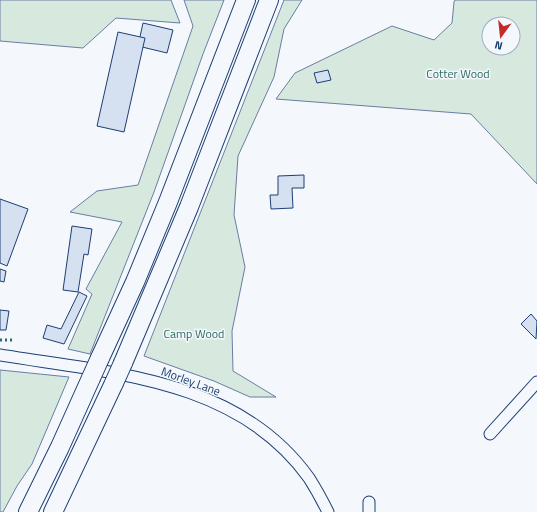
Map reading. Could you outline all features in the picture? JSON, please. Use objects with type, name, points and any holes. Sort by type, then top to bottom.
[{"type":"highway","points":[[28,512],[60,448],[136,282],[246,0]]},
{"type":"highway","points":[[53,512],[114,383],[189,207],[269,0]]},
{"type":"street","name":"Morley Lane","points":[[0,355],[143,378],[185,390],[214,402],[248,420],[278,443],[308,477],[328,512]]},
{"type":"street","points":[[490,434],[537,382]]},
{"type":"green space","points":[[0,0],[171,0],[180,23],[116,18],[83,48],[0,41]]},
{"type":"green space","points":[[184,0],[224,0],[203,54],[154,192],[90,354],[68,349],[92,294],[86,289],[122,222],[70,212],[97,191],[138,185],[193,26]]},
{"type":"green space","name":"Camp Wood","points":[[284,0],[302,0],[284,29],[274,77],[238,156],[234,215],[245,267],[232,331],[233,371],[276,397],[250,397],[214,381],[144,356]]},
{"type":"green space","name":"Cotter Wood","points":[[455,0],[537,0],[537,184],[471,114],[276,99],[295,73],[392,26],[434,40],[452,23]]},
{"type":"green space","points":[[0,370],[69,377],[32,464],[17,486],[3,512],[0,512]]},
{"type":"building","points":[[143,23],[173,30],[167,53],[138,46]]},
{"type":"building","points":[[118,32],[145,38],[124,132],[97,126]]},
{"type":"building","points":[[328,70],[331,80],[317,83],[314,73]]},
{"type":"building","points":[[304,175],[304,188],[292,188],[293,208],[271,209],[270,195],[278,195],[278,176]]},
{"type":"building","points":[[0,199],[28,209],[7,266],[0,263]]},
{"type":"building","points":[[72,226],[92,229],[88,255],[84,254],[78,292],[63,290]]},
{"type":"building","points":[[0,269],[6,271],[4,282],[0,281]]},
{"type":"building","points":[[79,292],[87,296],[64,344],[43,338],[47,325],[61,329]]},
{"type":"building","points":[[0,310],[9,311],[6,330],[0,330]]},
{"type":"building","points":[[531,314],[537,321],[536,339],[521,324]]},
{"type":"hedge","points":[[0,340],[14,340]]}]
